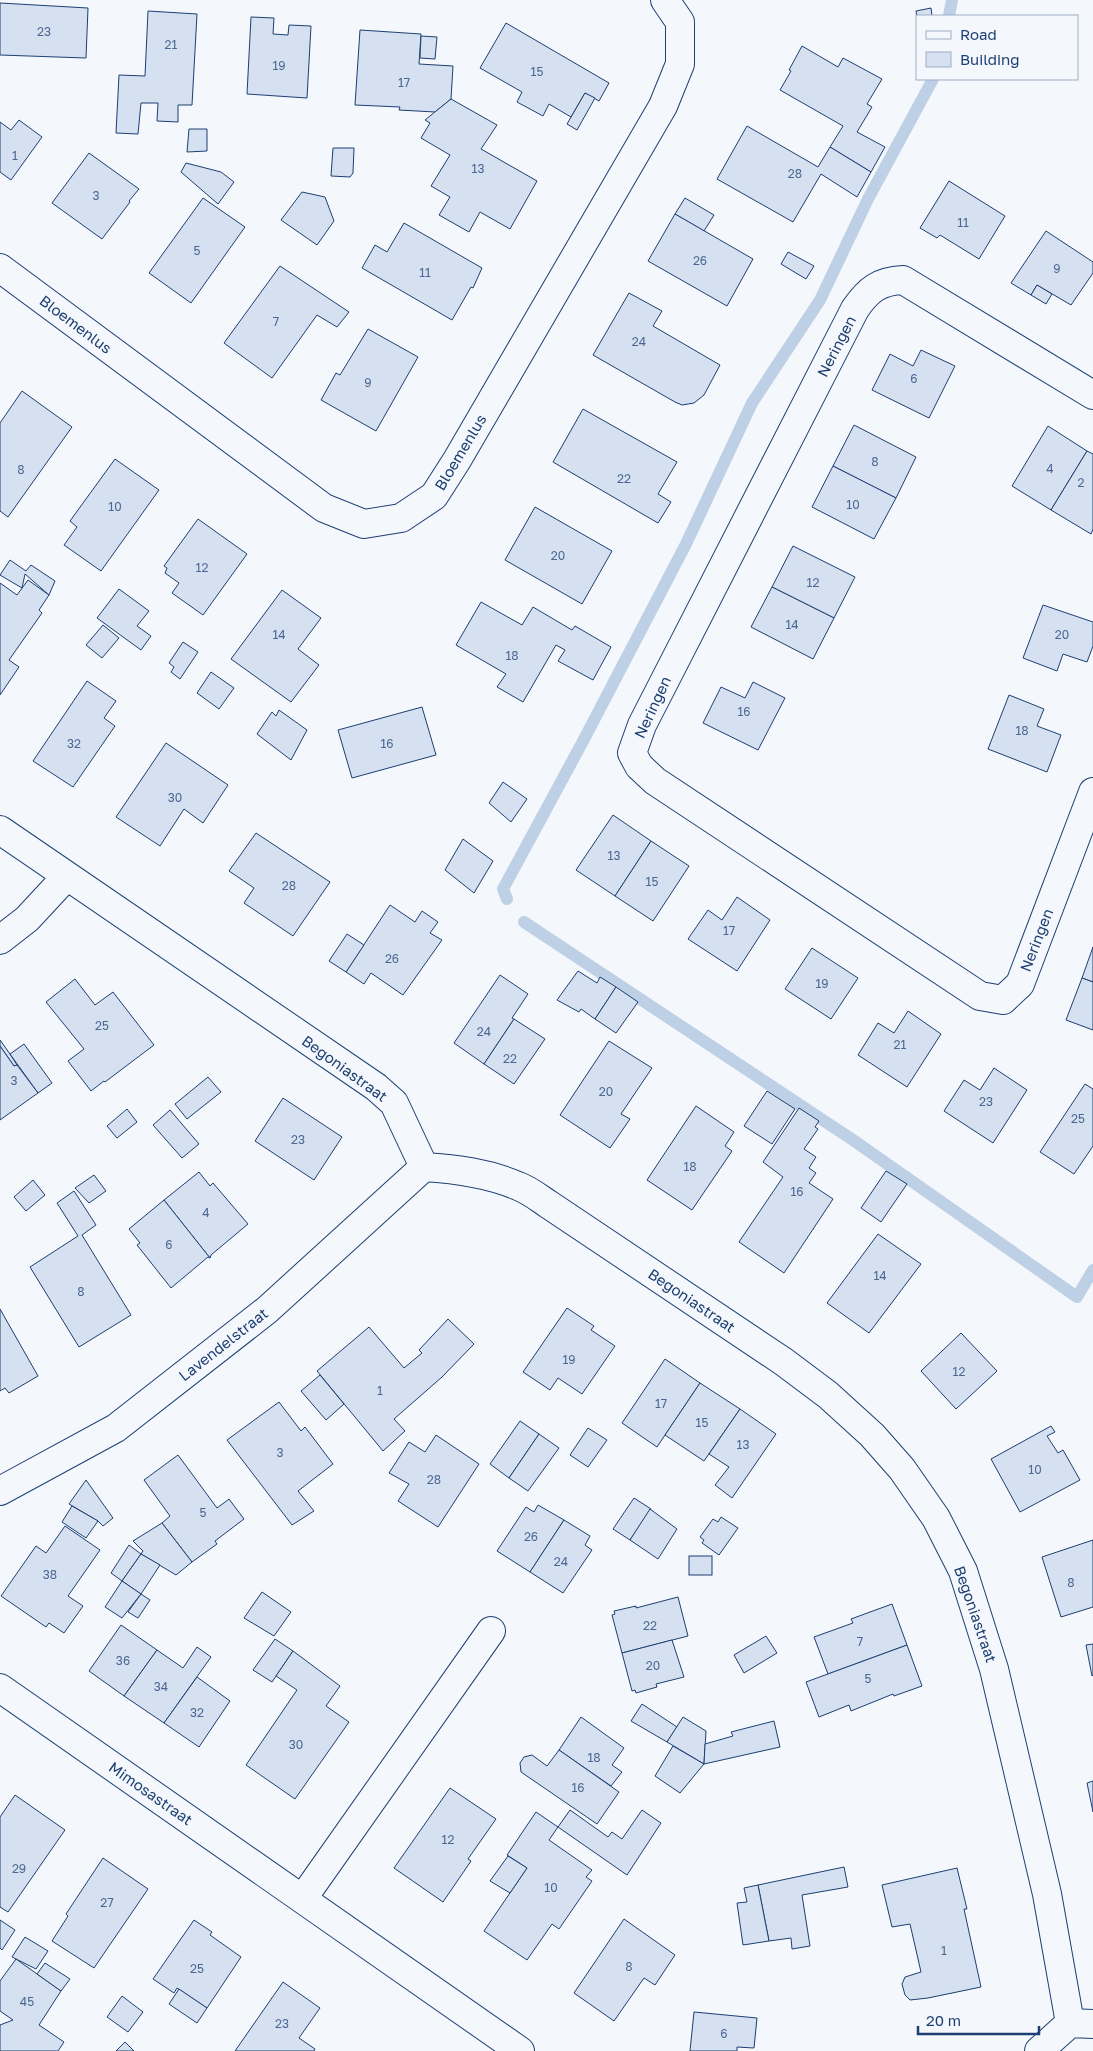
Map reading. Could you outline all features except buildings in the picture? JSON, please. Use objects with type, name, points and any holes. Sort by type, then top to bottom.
[{"type":"street","name":"Bloemenlus","points":[[0,268],[324,508],[364,524],[400,518],[434,496],[457,460],[663,106],[680,64],[680,22],[665,0]]},
{"type":"street","name":"Neringen","points":[[1093,395],[903,280],[888,281],[865,294],[855,309],[646,716],[632,753],[639,766],[655,781],[980,996],[1002,1000],[1020,984],[1093,792]]},
{"type":"street","name":"Begoniastraat","points":[[0,830],[66,877],[376,1087],[394,1103],[424,1167],[457,1169],[488,1175],[520,1186],[799,1373],[828,1395],[872,1435],[902,1469],[936,1518],[963,1571],[994,1669],[1047,1894],[1081,2023]]},
{"type":"street","points":[[0,940],[27,919],[66,877]]},
{"type":"street","name":"Lavendelstraat","points":[[0,1491],[116,1428],[267,1310],[424,1167]]},
{"type":"street","points":[[303,1898],[491,1631]]},
{"type":"street","name":"Mimosastraat","points":[[0,1688],[520,2051]]},
{"type":"street","points":[[1039,2051],[1081,2023]]},
{"type":"waterway","points":[[949,15],[952,0]]},
{"type":"waterway","points":[[507,899],[503,889],[686,544],[752,403],[820,300],[868,199],[932,80]]},
{"type":"waterway","points":[[524,922],[853,1140],[1077,1297],[1093,1270]]}]
